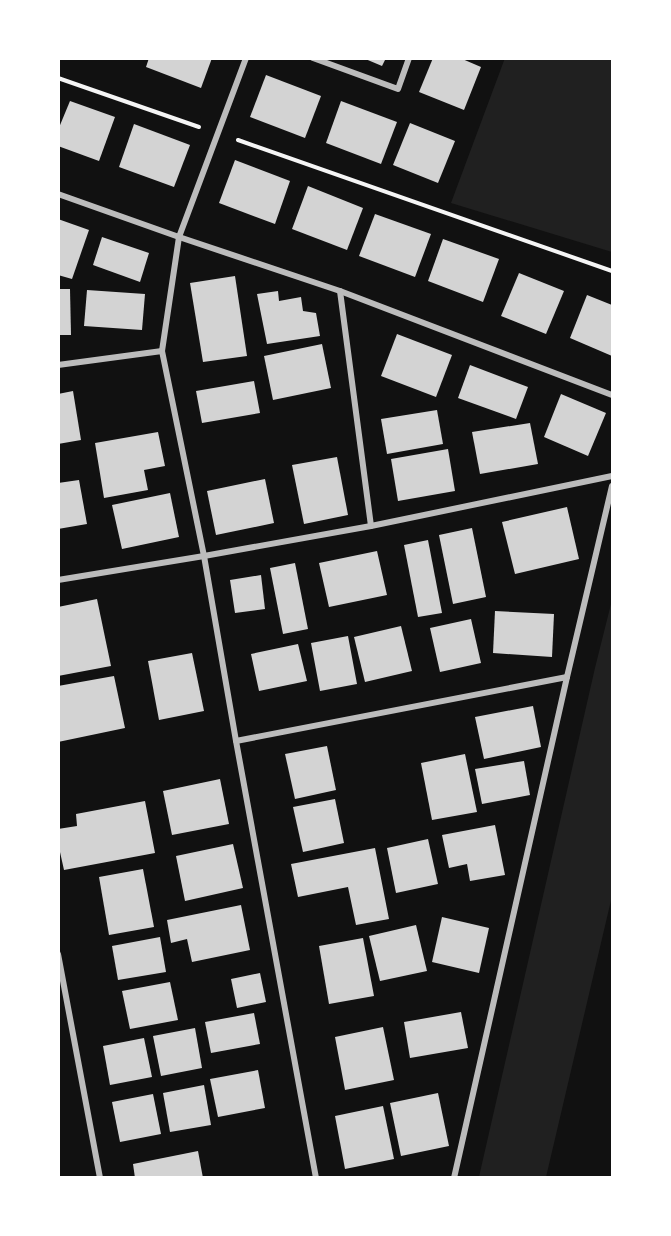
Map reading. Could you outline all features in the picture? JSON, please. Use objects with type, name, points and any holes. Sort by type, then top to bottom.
[{"type":"street","points":[[246,58],[179,237],[162,351],[204,556],[316,1178]]},
{"type":"street","points":[[313,58],[398,89],[409,58]]},
{"type":"street","points":[[58,194],[340,291],[612,395]]},
{"type":"street","points":[[340,291],[371,526]]},
{"type":"street","points":[[58,365],[162,351]]},
{"type":"street","points":[[58,580],[371,526],[612,476]]},
{"type":"street","points":[[454,1178],[612,486]]},
{"type":"street","points":[[236,741],[567,677]]},
{"type":"street","points":[[58,954],[100,1178]]},
{"type":"path","points":[[58,78],[612,271]]},
{"type":"shaded area","points":[[505,58],[612,59],[612,252],[451,203]]},
{"type":"shaded area","points":[[612,600],[612,896],[546,1177],[479,1177],[595,668]]},
{"type":"building","points":[[149,58],[212,58],[201,88],[146,67]]},
{"type":"building","points":[[363,58],[386,58],[382,66]]},
{"type":"building","points":[[433,58],[460,58],[481,67],[464,110],[419,92]]},
{"type":"building","points":[[266,75],[321,96],[305,138],[250,117]]},
{"type":"building","points":[[70,101],[115,117],[99,161],[58,146],[58,130]]},
{"type":"building","points":[[341,101],[397,122],[381,164],[326,143]]},
{"type":"building","points":[[410,123],[455,141],[438,183],[393,165]]},
{"type":"building","points":[[134,124],[190,145],[174,187],[119,167]]},
{"type":"building","points":[[235,160],[290,181],[275,224],[219,203]]},
{"type":"building","points":[[308,186],[363,208],[347,250],[292,229]]},
{"type":"building","points":[[375,214],[431,234],[415,277],[359,256]]},
{"type":"building","points":[[58,219],[89,230],[72,279],[58,275]]},
{"type":"building","points":[[102,237],[149,253],[140,282],[93,265]]},
{"type":"building","points":[[443,239],[499,259],[483,302],[428,281]]},
{"type":"building","points":[[519,273],[564,291],[546,334],[501,316]]},
{"type":"building","points":[[235,276],[247,356],[203,362],[190,283]]},
{"type":"building","points":[[58,289],[70,289],[71,335],[58,335]]},
{"type":"building","points":[[87,290],[145,294],[142,330],[84,326]]},
{"type":"building","points":[[278,291],[279,301],[301,297],[303,311],[316,313],[320,336],[267,344],[257,294]]},
{"type":"building","points":[[587,295],[612,305],[612,356],[570,338]]},
{"type":"building","points":[[397,334],[452,355],[436,397],[381,376]]},
{"type":"building","points":[[322,344],[331,388],[273,400],[264,356]]},
{"type":"building","points":[[470,365],[528,387],[516,419],[458,398]]},
{"type":"building","points":[[254,381],[260,413],[202,423],[196,391]]},
{"type":"building","points":[[73,391],[81,440],[58,444],[58,394]]},
{"type":"building","points":[[561,394],[606,413],[588,456],[544,437]]},
{"type":"building","points":[[437,410],[443,444],[387,454],[381,419]]},
{"type":"building","points":[[530,423],[538,464],[480,474],[472,432]]},
{"type":"building","points":[[158,432],[165,466],[144,470],[148,490],[104,498],[95,443]]},
{"type":"building","points":[[448,449],[455,491],[398,501],[391,459]]},
{"type":"building","points":[[337,457],[348,515],[304,524],[292,465]]},
{"type":"building","points":[[265,479],[274,523],[216,535],[207,491]]},
{"type":"building","points":[[79,480],[87,524],[58,529],[58,483]]},
{"type":"building","points":[[170,493],[179,537],[122,549],[112,505]]},
{"type":"building","points":[[567,507],[579,559],[515,574],[502,522]]},
{"type":"building","points":[[472,528],[486,597],[453,604],[439,535]]},
{"type":"building","points":[[428,540],[442,613],[418,617],[404,545]]},
{"type":"building","points":[[377,551],[387,595],[329,607],[319,563]]},
{"type":"building","points":[[295,563],[308,629],[283,634],[270,568]]},
{"type":"building","points":[[261,575],[265,609],[235,613],[230,580]]},
{"type":"building","points":[[97,599],[111,666],[58,676],[58,607]]},
{"type":"building","points":[[495,611],[554,614],[552,657],[493,653]]},
{"type":"building","points":[[471,619],[481,663],[440,672],[430,628]]},
{"type":"building","points":[[401,626],[412,671],[365,682],[354,637]]},
{"type":"building","points":[[348,636],[357,684],[320,691],[311,643]]},
{"type":"building","points":[[298,644],[307,681],[259,691],[251,654]]},
{"type":"building","points":[[192,653],[204,711],[159,720],[148,661]]},
{"type":"building","points":[[114,676],[125,728],[58,742],[58,686]]},
{"type":"building","points":[[533,706],[541,747],[484,759],[475,717]]},
{"type":"building","points":[[327,746],[336,790],[295,799],[285,754]]},
{"type":"building","points":[[465,754],[477,812],[432,820],[421,763]]},
{"type":"building","points":[[524,761],[530,795],[482,804],[475,769]]},
{"type":"building","points":[[220,779],[229,824],[172,835],[163,791]]},
{"type":"building","points":[[335,799],[344,843],[303,852],[293,807]]},
{"type":"building","points":[[145,801],[155,853],[64,870],[58,843],[58,829],[77,826],[76,814]]},
{"type":"building","points":[[495,825],[505,875],[470,881],[467,864],[449,868],[442,835]]},
{"type":"building","points":[[428,839],[438,884],[396,893],[387,848]]},
{"type":"building","points":[[233,844],[243,888],[185,901],[176,856]]},
{"type":"building","points":[[375,848],[389,919],[356,925],[348,887],[298,897],[291,864]]},
{"type":"building","points":[[143,869],[154,927],[109,935],[99,877]]},
{"type":"building","points":[[241,905],[250,950],[192,962],[187,939],[171,943],[167,920]]},
{"type":"building","points":[[442,917],[489,928],[479,973],[432,962]]},
{"type":"building","points":[[416,925],[427,971],[380,981],[369,936]]},
{"type":"building","points":[[160,937],[166,972],[118,980],[112,946]]},
{"type":"building","points":[[363,938],[374,996],[329,1004],[319,946]]},
{"type":"building","points":[[260,973],[266,1002],[237,1008],[231,979]]},
{"type":"building","points":[[170,982],[178,1020],[130,1029],[122,991]]},
{"type":"building","points":[[461,1012],[468,1048],[410,1058],[404,1022]]},
{"type":"building","points":[[254,1013],[260,1044],[211,1053],[205,1022]]},
{"type":"building","points":[[383,1027],[394,1080],[345,1090],[335,1037]]},
{"type":"building","points":[[195,1028],[202,1068],[161,1076],[153,1036]]},
{"type":"building","points":[[144,1038],[152,1077],[110,1085],[103,1046]]},
{"type":"building","points":[[258,1070],[265,1108],[218,1117],[210,1079]]},
{"type":"building","points":[[204,1085],[211,1125],[170,1132],[163,1093]]},
{"type":"building","points":[[438,1093],[449,1146],[401,1156],[390,1103]]},
{"type":"building","points":[[153,1094],[161,1134],[120,1142],[112,1102]]},
{"type":"building","points":[[383,1106],[394,1159],[345,1169],[335,1116]]},
{"type":"building","points":[[198,1151],[203,1178],[135,1178],[133,1164]]}]
